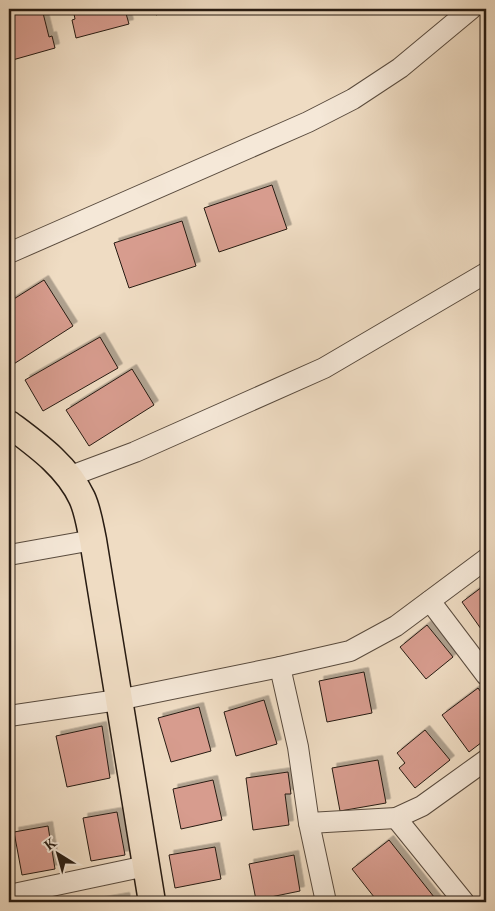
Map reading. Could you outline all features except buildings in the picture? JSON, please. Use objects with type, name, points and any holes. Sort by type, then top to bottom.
[{"type":"main road","points":[[9,424],[46,452],[68,477],[82,499],[93,540],[152,902]]},
{"type":"street","points":[[11,252],[308,122],[353,99],[400,68],[471,9]]},
{"type":"street","points":[[68,477],[135,452],[324,368],[486,273]]},
{"type":"street","points":[[9,555],[93,540]]},
{"type":"street","points":[[9,716],[118,700],[350,651],[396,626],[486,559]]},
{"type":"street","points":[[430,601],[486,674]]},
{"type":"street","points":[[280,667],[298,747],[309,823],[326,902]]},
{"type":"street","points":[[309,823],[396,818],[422,806],[486,760]]},
{"type":"street","points":[[396,818],[464,902]]},
{"type":"street","points":[[9,895],[146,866]]}]
